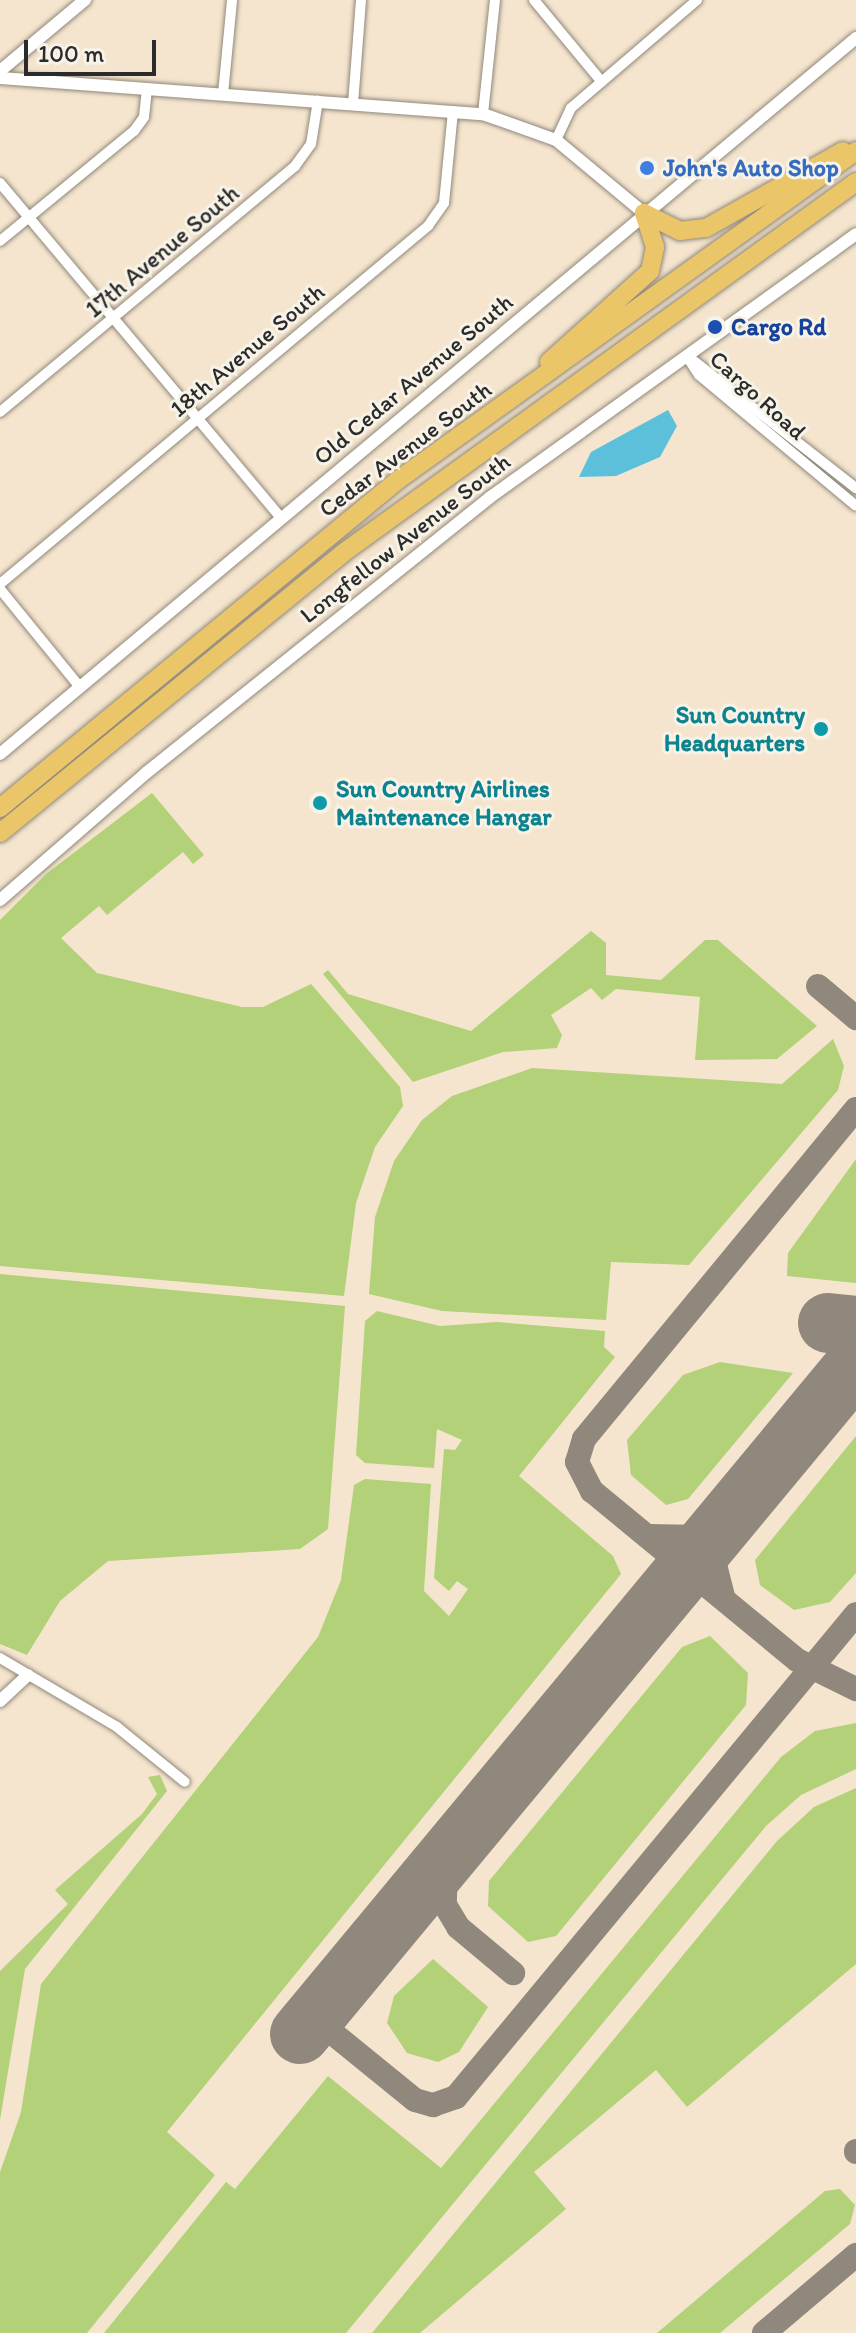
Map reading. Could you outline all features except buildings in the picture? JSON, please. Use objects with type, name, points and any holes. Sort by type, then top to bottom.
[{"type":"highway","points":[[644,213],[680,231],[706,228],[856,144]]},
{"type":"highway","name":"Cedar Avenue South","points":[[0,808],[467,429],[856,151]]},
{"type":"highway","name":"Cedar Avenue South","points":[[0,833],[343,553],[856,182]]},
{"type":"highway","points":[[467,429],[644,279],[655,256],[644,213]]},
{"type":"street","points":[[0,71],[85,0]]},
{"type":"street","points":[[223,94],[232,0]]},
{"type":"street","points":[[353,104],[361,0]]},
{"type":"street","points":[[483,114],[495,0]]},
{"type":"street","points":[[534,0],[601,81]]},
{"type":"street","points":[[556,140],[571,108],[697,0]]},
{"type":"street","name":"Old Cedar Avenue South","points":[[0,754],[856,38]]},
{"type":"street","points":[[0,78],[483,114],[556,140],[644,213]]},
{"type":"street","points":[[0,241],[134,131],[144,117],[147,89]]},
{"type":"street","name":"17th Avenue South","points":[[0,412],[305,156],[318,101]]},
{"type":"street","name":"18th Avenue South","points":[[0,586],[437,215],[453,111]]},
{"type":"street","points":[[0,183],[281,518]]},
{"type":"street","name":"Longfellow Avenue South","points":[[0,900],[329,624],[489,498],[688,358],[856,234]]},
{"type":"street","name":"Cargo Road","points":[[688,358],[708,366],[856,488]]},
{"type":"street","name":"Cargo Road","points":[[688,358],[699,375],[856,506]]},
{"type":"street","points":[[0,586],[80,687]]},
{"type":"street","points":[[0,1658],[117,1727],[185,1782]]},
{"type":"street","points":[[0,1701],[28,1675]]},
{"type":"green space","points":[[152,793],[204,855],[193,864],[183,852],[107,915],[99,906],[61,938],[97,973],[242,1007],[263,1007],[311,984],[400,1087],[403,1106],[375,1147],[356,1203],[344,1296],[0,1266],[0,920],[46,874]]},
{"type":"green space","points":[[591,931],[606,943],[606,975],[661,980],[705,940],[718,940],[817,1026],[777,1059],[695,1060],[700,997],[616,989],[602,1000],[591,988],[551,1015],[562,1035],[557,1048],[503,1052],[413,1082],[323,974],[328,970],[348,994],[471,1031]]},
{"type":"green space","points":[[833,1039],[844,1066],[838,1090],[689,1265],[611,1262],[606,1320],[442,1311],[369,1294],[375,1217],[394,1161],[422,1120],[452,1096],[532,1068],[782,1084]]},
{"type":"green space","points":[[856,1159],[856,1283],[787,1276],[788,1253]]},
{"type":"green space","points":[[0,1274],[345,1306],[328,1529],[300,1549],[108,1561],[60,1601],[27,1655],[0,1644]]},
{"type":"green space","points":[[377,1311],[440,1326],[497,1322],[605,1331],[604,1347],[615,1357],[519,1476],[613,1556],[621,1574],[167,2132],[215,2175],[87,2333],[0,2333],[0,2172],[21,2112],[41,1984],[318,1637],[341,1580],[354,1485],[365,1479],[431,1484],[424,1591],[449,1616],[468,1589],[457,1581],[449,1591],[434,1578],[444,1449],[455,1450],[462,1440],[437,1429],[434,1468],[365,1463],[356,1455],[365,1321]]},
{"type":"green space","points":[[720,1362],[793,1373],[688,1499],[666,1505],[631,1475],[627,1440],[683,1375]]},
{"type":"green space","points":[[856,1436],[856,1573],[830,1602],[794,1610],[760,1585],[755,1560]]},
{"type":"green space","points":[[710,1636],[748,1673],[746,1705],[556,1936],[528,1942],[488,1906],[489,1881],[682,1647]]},
{"type":"green space","points":[[856,1723],[856,1769],[801,1795],[766,1826],[346,2333],[104,2333],[226,2182],[235,2189],[328,2076],[441,2168],[781,1757],[815,1731]]},
{"type":"green space","points":[[160,1775],[167,1791],[25,1969],[0,2120],[0,1971],[68,1904],[55,1890],[142,1814],[157,1794],[148,1777]]},
{"type":"green space","points":[[856,1788],[856,1964],[687,2107],[656,2070],[534,2172],[566,2209],[420,2333],[372,2333],[777,1841],[814,1807]]},
{"type":"green space","points":[[433,1959],[488,2007],[459,2052],[438,2062],[407,2053],[387,2023],[394,1996]]},
{"type":"green space","points":[[840,2189],[855,2205],[850,2224],[720,2333],[657,2333],[825,2191]]},
{"type":"water","points":[[668,410],[677,426],[660,457],[616,476],[579,477],[591,452]]},
{"type":"taxiway","points":[[818,986],[856,1018]]},
{"type":"taxiway","points":[[856,1109],[584,1439],[577,1462],[592,1491],[797,1660],[856,1689]]},
{"type":"taxiway","points":[[649,1536],[701,1537],[739,1504],[712,1553],[723,1596]]},
{"type":"taxiway","points":[[314,2018],[415,2100],[433,2105],[456,2097],[856,1614]]},
{"type":"taxiway","points":[[469,1831],[446,1868],[445,1905],[458,1927],[513,1973]]},
{"type":"taxiway","points":[[764,2333],[856,2255]]},
{"type":"runway","points":[[828,1323],[856,1326]]},
{"type":"runway","points":[[300,2034],[856,1364]]},
{"type":"place","name":"John's Auto Shop","points":[[647,168]]},
{"type":"place","name":"Cargo Rd","points":[[715,327]]},
{"type":"place","name":"Sun Country Headquarters","points":[[821,729]]},
{"type":"place","name":"Sun Country Airlines Maintenance Hangar","points":[[320,803]]}]
